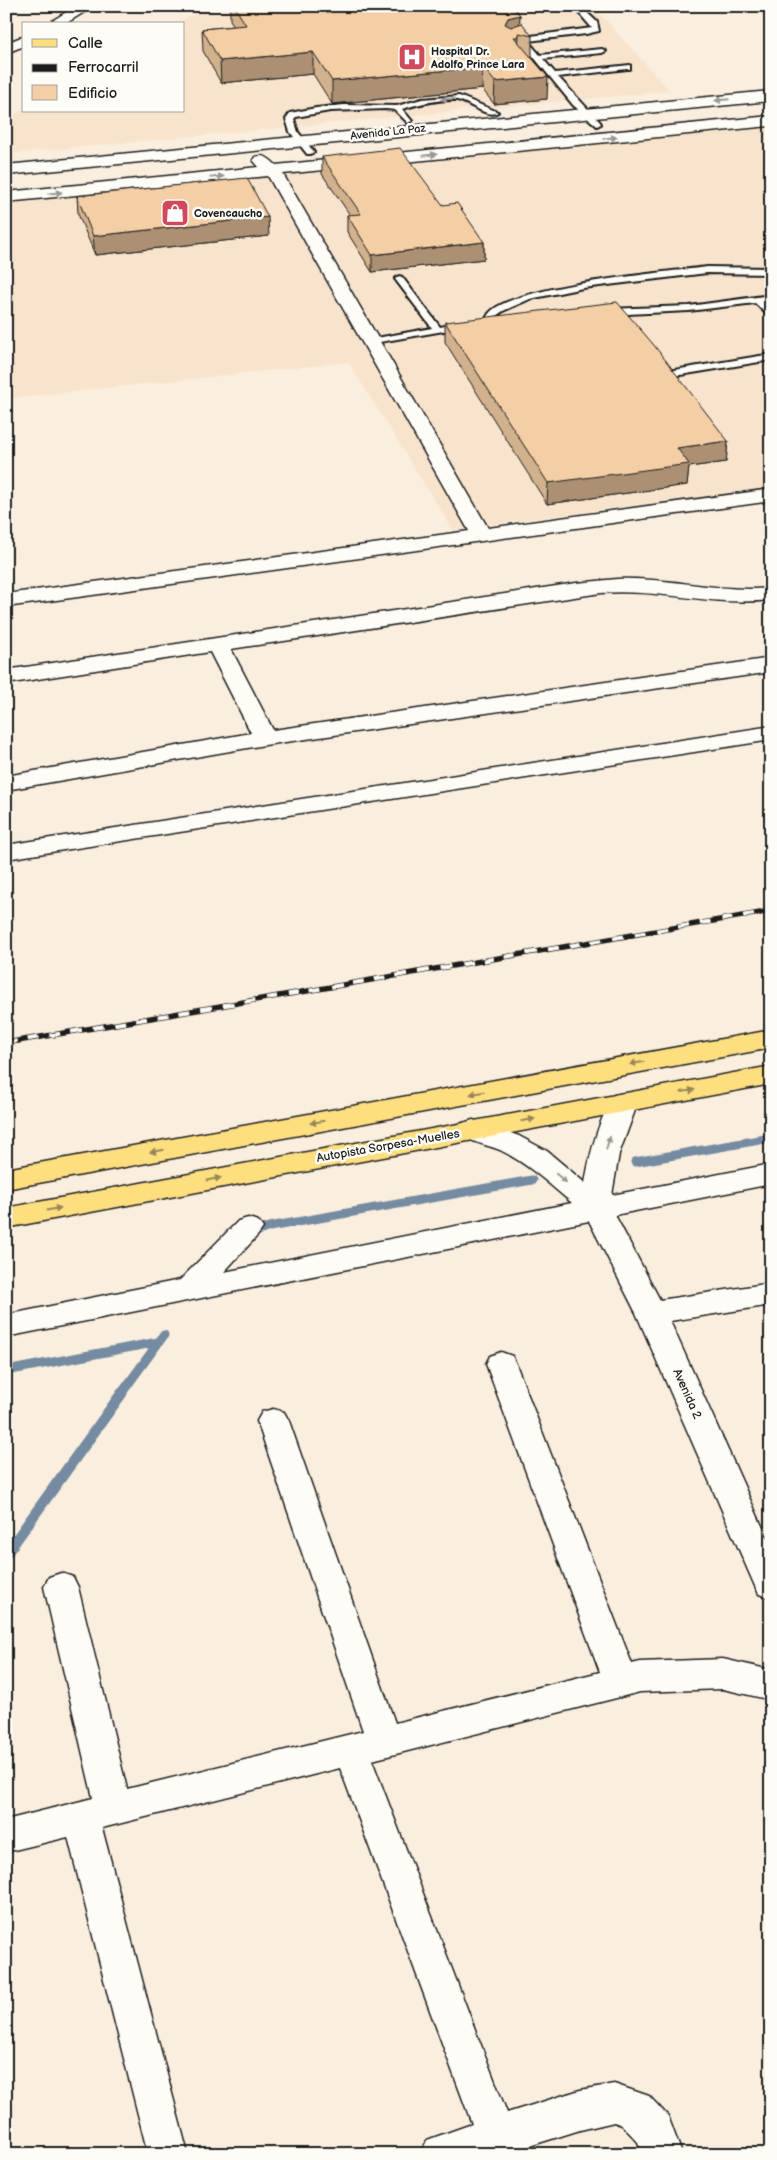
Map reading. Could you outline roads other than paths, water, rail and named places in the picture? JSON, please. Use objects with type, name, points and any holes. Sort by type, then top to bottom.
[{"type":"main road","points":[[6,1179],[771,1038]]},
{"type":"main road","name":"Autopista Sorpesa-Muelles","points":[[6,1218],[771,1075]]},
{"type":"street","points":[[58,22],[87,6]]},
{"type":"street","points":[[6,49],[22,41]]},
{"type":"street","name":"Avenida La Paz","points":[[6,170],[301,142],[591,119],[771,96]]},
{"type":"street","name":"Avenida La Paz","points":[[6,181],[79,182],[258,157],[301,142],[561,128],[591,119],[677,124],[771,108]]},
{"type":"street","points":[[6,160],[301,142],[408,121],[494,112],[553,109],[591,119]]},
{"type":"street","points":[[6,197],[79,182],[273,171],[572,141],[677,124],[771,121]]},
{"type":"street","points":[[561,128],[572,141]]},
{"type":"street","points":[[258,157],[273,171],[482,535]]},
{"type":"street","points":[[6,601],[771,495]]},
{"type":"street","points":[[6,677],[449,607],[609,585],[641,586],[726,597],[771,594]]},
{"type":"street","points":[[217,643],[265,738]]},
{"type":"street","points":[[6,783],[265,738],[771,665]]},
{"type":"street","points":[[6,852],[771,733]]},
{"type":"street","points":[[597,1208],[599,1178],[613,1124],[624,1102]]},
{"type":"street","points":[[473,1130],[510,1143],[537,1158],[597,1208]]},
{"type":"street","points":[[6,1326],[771,1174]]},
{"type":"street","name":"Avenida 2","points":[[597,1208],[651,1313],[771,1584]]},
{"type":"street","points":[[190,1289],[248,1228]]},
{"type":"street","points":[[651,1313],[771,1294]]},
{"type":"street","points":[[500,1364],[621,1682]]},
{"type":"street","points":[[273,1421],[367,1746],[496,2136]]},
{"type":"street","points":[[61,1587],[97,1814],[168,2154]]},
{"type":"street","points":[[6,1836],[640,1677],[723,1674],[771,1685]]},
{"type":"street","points":[[441,2154],[580,2110],[614,2104],[636,2110],[654,2130],[662,2154]]},
{"type":"lane","points":[[576,6],[594,24],[596,29],[586,32],[520,40],[538,57],[591,119]]},
{"type":"lane","points":[[538,57],[602,51]]},
{"type":"lane","points":[[535,66],[551,72],[627,67]]},
{"type":"lane","points":[[301,142],[290,119],[293,115],[300,113],[365,106],[397,108],[422,101],[459,98],[494,112]]},
{"type":"lane","points":[[397,108],[408,121]]},
{"type":"lane","points":[[371,342],[486,322],[500,308],[527,297],[583,285],[706,270],[771,270]]},
{"type":"lane","points":[[399,279],[438,330]]},
{"type":"lane","points":[[596,312],[618,315],[718,307],[771,298]]},
{"type":"lane","points":[[757,300],[771,316]]},
{"type":"lane","points":[[668,374],[771,357]]},
{"type":"waterway","points":[[635,1162],[771,1138]]},
{"type":"waterway","points":[[251,1234],[269,1227],[532,1180]]},
{"type":"waterway","points":[[121,1394],[164,1335]]},
{"type":"waterway","points":[[6,1371],[158,1342]]},
{"type":"waterway","points":[[6,1554],[122,1393]]},
{"type":"railway","points":[[6,1043],[771,911]]},
{"type":"place","name":"Hospital Dr. Adolfo Prince Lara","points":[[412,57]]},
{"type":"place","name":"Covencaucho","points":[[175,213]]}]
